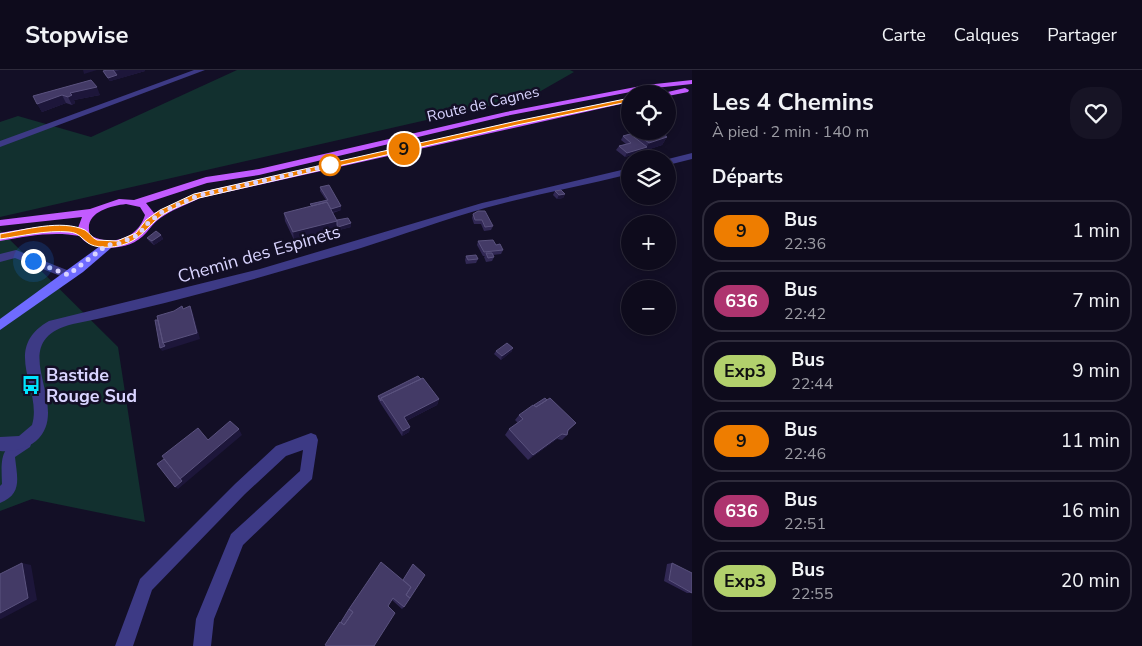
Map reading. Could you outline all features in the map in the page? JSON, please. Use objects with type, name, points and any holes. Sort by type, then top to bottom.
[{"type":"main road","name":"Route de Cagnes","points":[[137,202],[206,180],[259,172],[506,114],[646,87],[692,82]]},
{"type":"main road","points":[[676,92],[692,90]]},
{"type":"main road","name":"Route de Cagnes","points":[[149,222],[178,203],[197,196],[621,102]]},
{"type":"main road","points":[[0,223],[93,212],[114,202],[137,202],[148,210],[150,215],[149,222],[145,228],[134,238],[118,244],[107,245],[70,229],[54,229],[0,237]]},
{"type":"main road","points":[[73,272],[87,237],[83,226],[93,212]]},
{"type":"main road","points":[[0,325],[107,245]]},
{"type":"street","points":[[0,144],[201,70]]},
{"type":"street","points":[[676,160],[692,156]]},
{"type":"street","name":"Chemin des Espinets","points":[[25,442],[36,432],[41,413],[27,369],[26,354],[34,339],[44,329],[63,322],[154,301],[357,245],[481,207],[621,173]]},
{"type":"street","points":[[0,258],[16,254],[73,272]]},
{"type":"street","points":[[124,646],[146,585],[240,489],[281,451],[311,440],[307,474],[237,540],[205,619],[202,646]]},
{"type":"street","points":[[0,444],[25,442]]},
{"type":"street","points":[[0,496],[10,487],[8,454],[25,442]]},
{"type":"green space","points":[[237,70],[570,70],[574,72],[532,96],[0,217],[0,122],[18,116],[91,137]]},
{"type":"green space","points":[[0,230],[118,347],[145,522],[32,499],[0,511]]},
{"type":"building","points":[[113,70],[117,75],[108,78],[103,71]]},
{"type":"building","points":[[91,80],[97,87],[70,93],[72,95],[68,97],[62,95],[37,104],[33,96]]},
{"type":"building","points":[[628,140],[638,140],[647,147],[637,150],[624,150],[619,146],[631,143]]},
{"type":"building","points":[[645,140],[658,140],[649,143]]},
{"type":"building","points":[[329,185],[341,206],[331,209],[327,202],[312,206],[310,204],[328,200],[320,187]]},
{"type":"building","points":[[561,190],[565,194],[559,195],[555,191]]},
{"type":"building","points":[[327,202],[337,221],[293,232],[284,213]]},
{"type":"building","points":[[478,211],[485,211],[493,226],[485,227],[482,220],[475,220],[473,214]]},
{"type":"building","points":[[348,218],[351,223],[338,227],[337,220]]},
{"type":"building","points":[[156,231],[161,235],[152,241],[147,238]]},
{"type":"building","points":[[493,240],[496,245],[500,244],[503,250],[484,252],[478,241]]},
{"type":"building","points":[[486,253],[492,253],[494,257],[488,258]]},
{"type":"building","points":[[476,255],[478,259],[468,260],[466,256]]},
{"type":"building","points":[[182,306],[183,309],[190,306],[197,333],[163,343],[157,316],[174,311]]},
{"type":"building","points":[[155,320],[158,320],[165,346],[160,348]]},
{"type":"building","points":[[507,343],[513,348],[502,356],[496,351]]},
{"type":"building","points":[[418,376],[421,379],[381,398],[381,401],[378,396]]},
{"type":"building","points":[[423,378],[439,399],[404,417],[410,427],[403,431],[381,398]]},
{"type":"building","points":[[545,398],[547,400],[536,407],[534,405]]},
{"type":"building","points":[[550,398],[576,423],[568,430],[567,435],[562,434],[533,455],[509,429],[523,419],[519,415],[533,405],[536,407]]},
{"type":"building","points":[[230,421],[239,429],[180,479],[162,456],[198,428],[208,440]]},
{"type":"building","points":[[164,459],[182,481],[175,487],[157,464]]},
{"type":"building","points":[[381,562],[411,587],[406,595],[410,598],[404,607],[393,598],[388,606],[395,613],[374,646],[325,645],[340,622],[344,625],[353,612],[349,609]]},
{"type":"building","points":[[22,563],[28,598],[0,613],[0,574]]},
{"type":"building","points":[[672,563],[692,573],[692,593],[669,580]]},
{"type":"building","points":[[413,564],[425,575],[410,598],[406,595],[411,587],[403,580]]},
{"type":"building","points":[[349,609],[353,612],[344,625],[341,622]]},
{"type":"bus line","name":"9","points":[[0,237],[54,229],[70,229],[84,233],[90,241],[95,243],[118,244],[138,235],[149,222],[162,212],[178,203],[197,196],[517,123],[621,102]]},
{"type":"place","name":"Bastide Rouge Sud","points":[[31,385]]},
{"type":"route","points":[[33,261],[68,275],[107,245],[118,244],[138,235],[149,222],[178,203],[197,196],[336,164],[330,165]]}]
